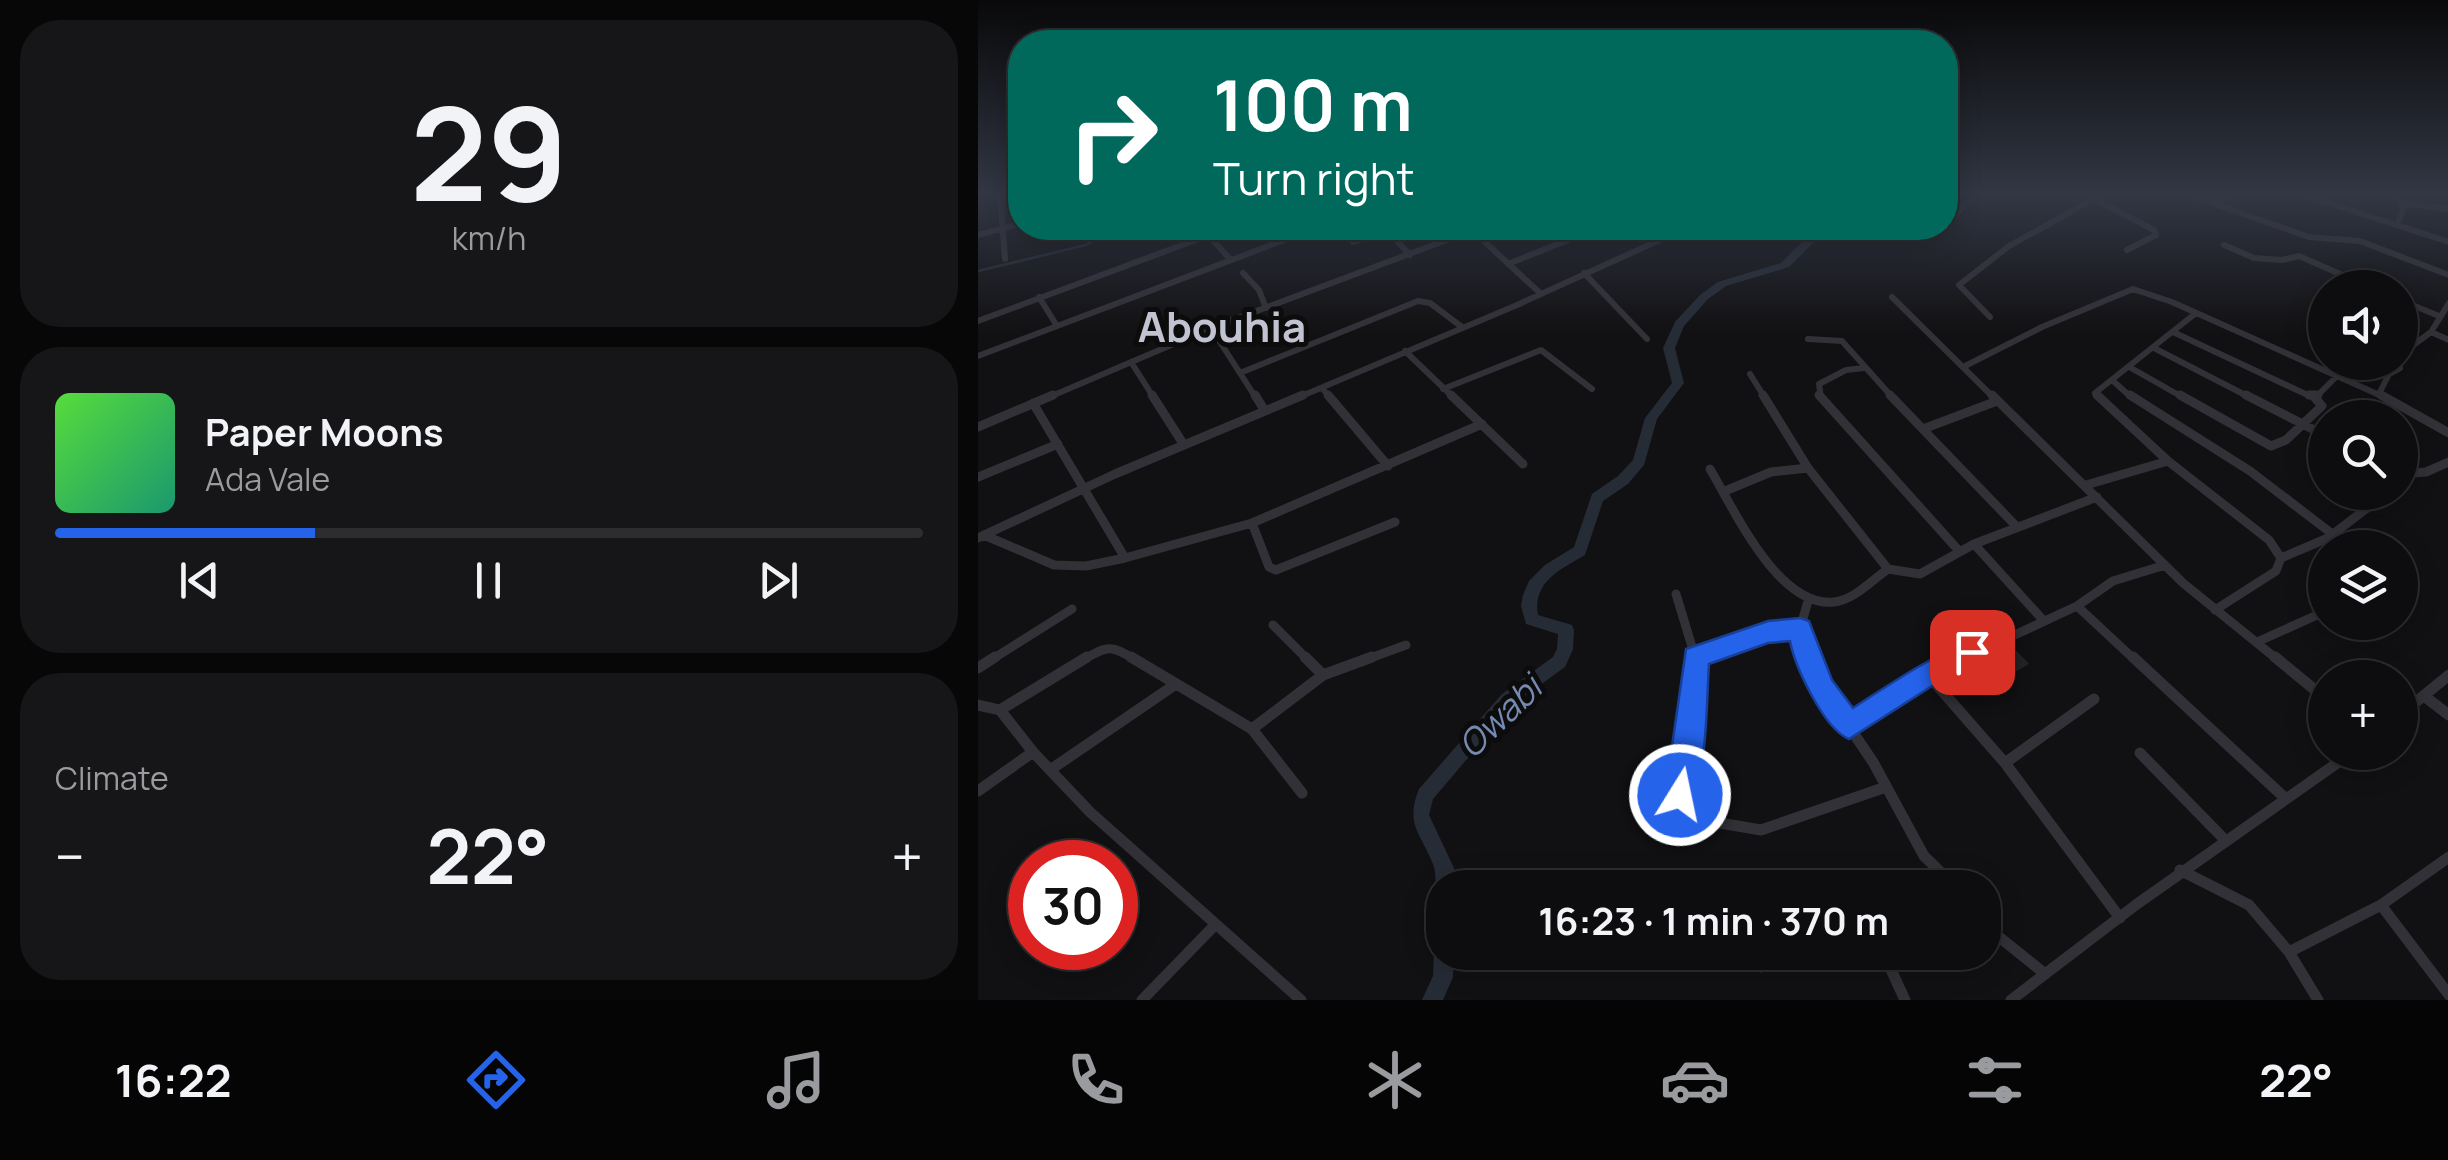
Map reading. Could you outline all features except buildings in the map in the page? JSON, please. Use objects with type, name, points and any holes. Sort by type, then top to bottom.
[{"type":"street","points":[[1005,242],[1006,259]]},
{"type":"street","points":[[978,321],[1191,242]]},
{"type":"street","points":[[1214,242],[1229,258]]},
{"type":"street","points":[[978,356],[1277,242]]},
{"type":"street","points":[[1398,242],[1410,254]]},
{"type":"street","points":[[978,426],[1211,328],[1443,242]]},
{"type":"street","points":[[1488,242],[1541,294]]},
{"type":"street","points":[[1508,264],[1564,242]]},
{"type":"street","points":[[981,537],[1084,488],[1656,242]]},
{"type":"street","points":[[1990,317],[1959,285],[2016,242]]},
{"type":"street","points":[[2127,250],[2147,242]]},
{"type":"street","points":[[2299,256],[2307,242]]},
{"type":"street","points":[[2358,242],[2448,275]]},
{"type":"street","points":[[2224,245],[2254,258],[2282,260],[2299,256],[2331,270]]},
{"type":"street","points":[[1243,273],[1259,290],[1266,308]]},
{"type":"street","points":[[1584,274],[1646,339]]},
{"type":"street","points":[[1965,366],[2120,292],[2140,290],[2308,364]]},
{"type":"street","points":[[1039,297],[1056,326]]},
{"type":"street","points":[[1892,297],[2165,565],[2308,684]]},
{"type":"street","points":[[1240,373],[1418,301],[1430,303],[1462,327]]},
{"type":"street","points":[[2418,341],[2431,332],[2448,303]]},
{"type":"street","points":[[2418,307],[2439,316]]},
{"type":"street","points":[[2196,313],[2095,393],[2168,460],[2269,540],[2281,558]]},
{"type":"street","points":[[1211,328],[1266,412]]},
{"type":"street","points":[[2131,368],[2271,446],[2286,440],[2322,406],[2315,398],[2173,332]]},
{"type":"street","points":[[2431,332],[2448,340]]},
{"type":"street","points":[[1808,339],[1843,338],[1864,368],[2017,527]]},
{"type":"street","points":[[2154,348],[2308,427]]},
{"type":"street","points":[[1444,389],[1541,350],[1592,389]]},
{"type":"street","points":[[1405,351],[1523,464]]},
{"type":"street","points":[[1131,362],[1184,445]]},
{"type":"street","points":[[1864,368],[1828,377],[1819,384],[1819,395],[1960,552]]},
{"type":"street","points":[[1750,374],[1808,468],[1888,569],[1920,574],[1974,544],[2098,497]]},
{"type":"street","points":[[2112,380],[2134,400],[2250,471],[2327,530]]},
{"type":"street","points":[[2315,398],[2333,380]]},
{"type":"street","points":[[2344,380],[2379,394],[2448,433]]},
{"type":"street","points":[[2379,394],[2386,380]]},
{"type":"street","points":[[1322,388],[1388,466]]},
{"type":"street","points":[[1923,429],[1997,401]]},
{"type":"street","points":[[1033,402],[1125,558]]},
{"type":"street","points":[[981,537],[1054,565],[1086,566],[1125,558],[1252,523],[1482,424]]},
{"type":"street","points":[[978,477],[1058,444]]},
{"type":"street","points":[[2086,485],[2168,460]]},
{"type":"street","points":[[2418,474],[2448,462]]},
{"type":"street","points":[[1725,491],[1772,472],[1808,468]]},
{"type":"street","points":[[1710,469],[1782,582],[1808,601],[1829,603],[1844,599],[1888,569]]},
{"type":"street","points":[[2343,530],[2364,510]]},
{"type":"street","points":[[1252,523],[1268,566],[1276,570],[1395,522]]},
{"type":"street","points":[[1974,544],[2043,620]]},
{"type":"street","points":[[2281,558],[2308,550]]},
{"type":"street","points":[[2216,610],[2276,572],[2281,558]]},
{"type":"street","points":[[1849,726],[1928,675],[2077,606],[2114,582],[2165,565]]},
{"type":"street","points":[[1676,594],[1696,657],[1680,795],[1684,804],[1720,823],[1761,830],[1886,788]]},
{"type":"street","points":[[1808,601],[1800,629],[1805,652],[1924,856],[1938,870]]},
{"type":"street","points":[[2077,606],[2286,800]]},
{"type":"street","points":[[978,668],[1072,609]]},
{"type":"street","points":[[2257,642],[2308,622]]},
{"type":"street","points":[[1273,626],[1323,675]]},
{"type":"street","points":[[1696,657],[1768,632],[1800,629]]},
{"type":"street","points":[[1252,729],[1323,675],[1406,645]]},
{"type":"street","points":[[1000,710],[1108,646],[1252,729],[1302,793]]},
{"type":"street","points":[[1928,675],[2004,763],[2120,918]]},
{"type":"street","points":[[2418,701],[2448,675]]},
{"type":"street","points":[[1050,770],[1176,684]]},
{"type":"street","points":[[2424,696],[2448,715]]},
{"type":"street","points":[[2004,763],[2094,699]]},
{"type":"street","points":[[978,704],[1000,710],[1033,752],[1090,812],[1301,1000]]},
{"type":"street","points":[[978,791],[1033,752]]},
{"type":"street","points":[[2140,753],[2225,840]]},
{"type":"street","points":[[2011,1000],[2180,870],[2327,770]]},
{"type":"street","points":[[2289,952],[2381,906],[2448,857]]},
{"type":"street","points":[[2180,870],[2249,906],[2289,952],[2318,1000]]},
{"type":"street","points":[[2381,906],[2448,994]]},
{"type":"street","points":[[1142,1000],[1214,926]]},
{"type":"street","points":[[2001,938],[2044,973]]},
{"type":"street","points":[[1891,970],[1905,1000]]},
{"type":"waterway","points":[[978,271],[1091,242]]},
{"type":"waterway","name":"Owabi","points":[[1445,870],[1420,816],[1425,795],[1508,699],[1559,662],[1565,649],[1566,630],[1531,619],[1530,595],[1541,577],[1580,551],[1597,498],[1623,480],[1639,462],[1651,418],[1678,383],[1669,348],[1679,325],[1704,297],[1722,284],[1785,265],[1808,242]]},
{"type":"waterway","name":"Owabi","points":[[1432,1000],[1443,970]]},
{"type":"district","name":"Abouhia","points":[[1222,327]]},
{"type":"route","points":[[1680,795],[1696,657],[1768,632],[1800,629],[1805,652],[1823,688],[1849,726],[1937,668],[1972,652]]}]
